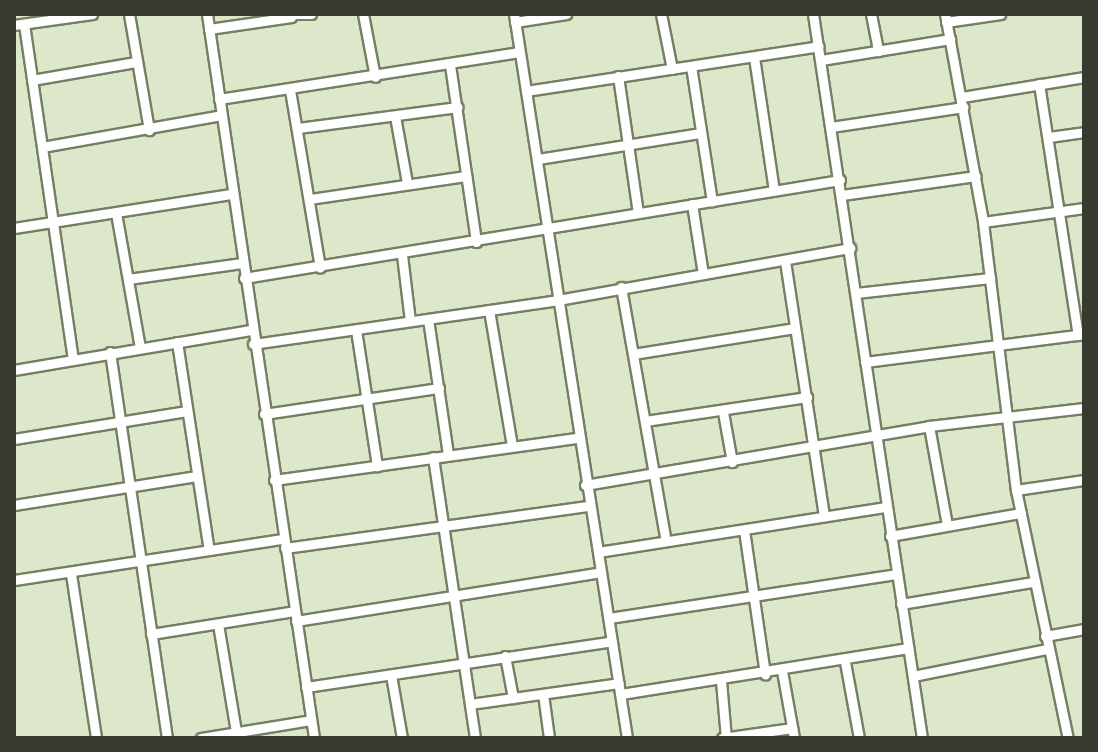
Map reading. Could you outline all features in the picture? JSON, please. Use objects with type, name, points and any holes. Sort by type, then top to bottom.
[{"type":"street","points":[[73,358],[32,80],[19,24],[92,14]]},
{"type":"street","points":[[129,14],[149,130]]},
{"type":"street","points":[[207,14],[253,344],[314,738]]},
{"type":"street","points":[[209,29],[311,14]]},
{"type":"street","points":[[363,14],[375,77]]},
{"type":"street","points":[[566,14],[514,18],[538,159],[576,438],[598,552],[627,738]]},
{"type":"street","points":[[661,14],[672,69]]},
{"type":"street","points":[[813,14],[850,248],[884,507],[922,738]]},
{"type":"street","points":[[871,14],[878,51]]},
{"type":"street","points":[[1000,14],[946,18],[983,222],[1016,490],[1068,738]]},
{"type":"street","points":[[821,60],[950,39]]},
{"type":"street","points":[[526,91],[819,46]]},
{"type":"street","points":[[219,99],[375,77],[519,52]]},
{"type":"street","points":[[754,57],[774,191]]},
{"type":"street","points":[[32,80],[135,62]]},
{"type":"street","points":[[450,65],[476,242]]},
{"type":"street","points":[[691,66],[712,201]]},
{"type":"street","points":[[618,76],[638,213]]},
{"type":"street","points":[[831,127],[1084,77]]},
{"type":"street","points":[[865,362],[1081,335],[1039,84]]},
{"type":"street","points":[[290,90],[320,267]]},
{"type":"street","points":[[298,128],[458,107]]},
{"type":"street","points":[[42,147],[221,115]]},
{"type":"street","points":[[395,116],[407,183]]},
{"type":"street","points":[[1049,137],[1084,132]]},
{"type":"street","points":[[538,159],[701,133]]},
{"type":"street","points":[[310,199],[466,176]]},
{"type":"street","points":[[842,195],[976,176]]},
{"type":"street","points":[[244,278],[402,255],[840,180]]},
{"type":"street","points":[[14,228],[232,194]]},
{"type":"street","points":[[692,204],[703,274]]},
{"type":"street","points":[[983,222],[1084,208]]},
{"type":"street","points":[[116,213],[140,348]]},
{"type":"street","points":[[253,344],[558,300],[850,248]]},
{"type":"street","points":[[402,255],[410,321]]},
{"type":"street","points":[[785,261],[824,516]]},
{"type":"street","points":[[128,279],[242,263]]},
{"type":"street","points":[[856,293],[990,278]]},
{"type":"street","points":[[1070,282],[1084,280]]},
{"type":"street","points":[[621,287],[666,541]]},
{"type":"street","points":[[489,310],[512,446]]},
{"type":"street","points":[[428,319],[448,455]]},
{"type":"street","points":[[633,354],[795,328]]},
{"type":"street","points":[[14,370],[251,330]]},
{"type":"street","points":[[356,330],[377,466]]},
{"type":"street","points":[[177,342],[209,550]]},
{"type":"street","points":[[110,352],[167,738]]},
{"type":"street","points":[[264,414],[439,388]]},
{"type":"street","points":[[645,421],[723,412],[807,397]]},
{"type":"street","points":[[585,485],[655,476],[929,426],[1084,408]]},
{"type":"street","points":[[14,439],[187,411]]},
{"type":"street","points":[[723,412],[732,462]]},
{"type":"street","points":[[929,426],[947,525]]},
{"type":"street","points":[[274,480],[576,438]]},
{"type":"street","points":[[433,457],[475,738]]},
{"type":"street","points":[[14,505],[197,476]]},
{"type":"street","points":[[1016,490],[1084,480]]},
{"type":"street","points":[[14,580],[71,574],[209,550],[443,526],[589,506]]},
{"type":"street","points":[[598,552],[884,507]]},
{"type":"street","points":[[890,536],[1021,513]]},
{"type":"street","points":[[744,530],[765,674]]},
{"type":"street","points":[[151,634],[454,595],[601,572]]},
{"type":"street","points":[[71,574],[96,738]]},
{"type":"street","points":[[609,618],[896,574]]},
{"type":"street","points":[[901,604],[1033,582]]},
{"type":"street","points":[[218,624],[237,735]]},
{"type":"street","points":[[1045,636],[1084,629]]},
{"type":"street","points":[[306,687],[612,641]]},
{"type":"street","points":[[621,694],[845,662],[908,648]]},
{"type":"street","points":[[913,676],[1047,649]]},
{"type":"street","points":[[505,656],[513,698]]},
{"type":"street","points":[[845,662],[859,738]]},
{"type":"street","points":[[721,681],[724,738],[793,733],[782,671]]},
{"type":"street","points":[[391,675],[402,738]]},
{"type":"street","points":[[470,704],[619,683]]},
{"type":"street","points":[[543,694],[549,738]]},
{"type":"street","points":[[201,738],[237,735],[311,720]]}]
